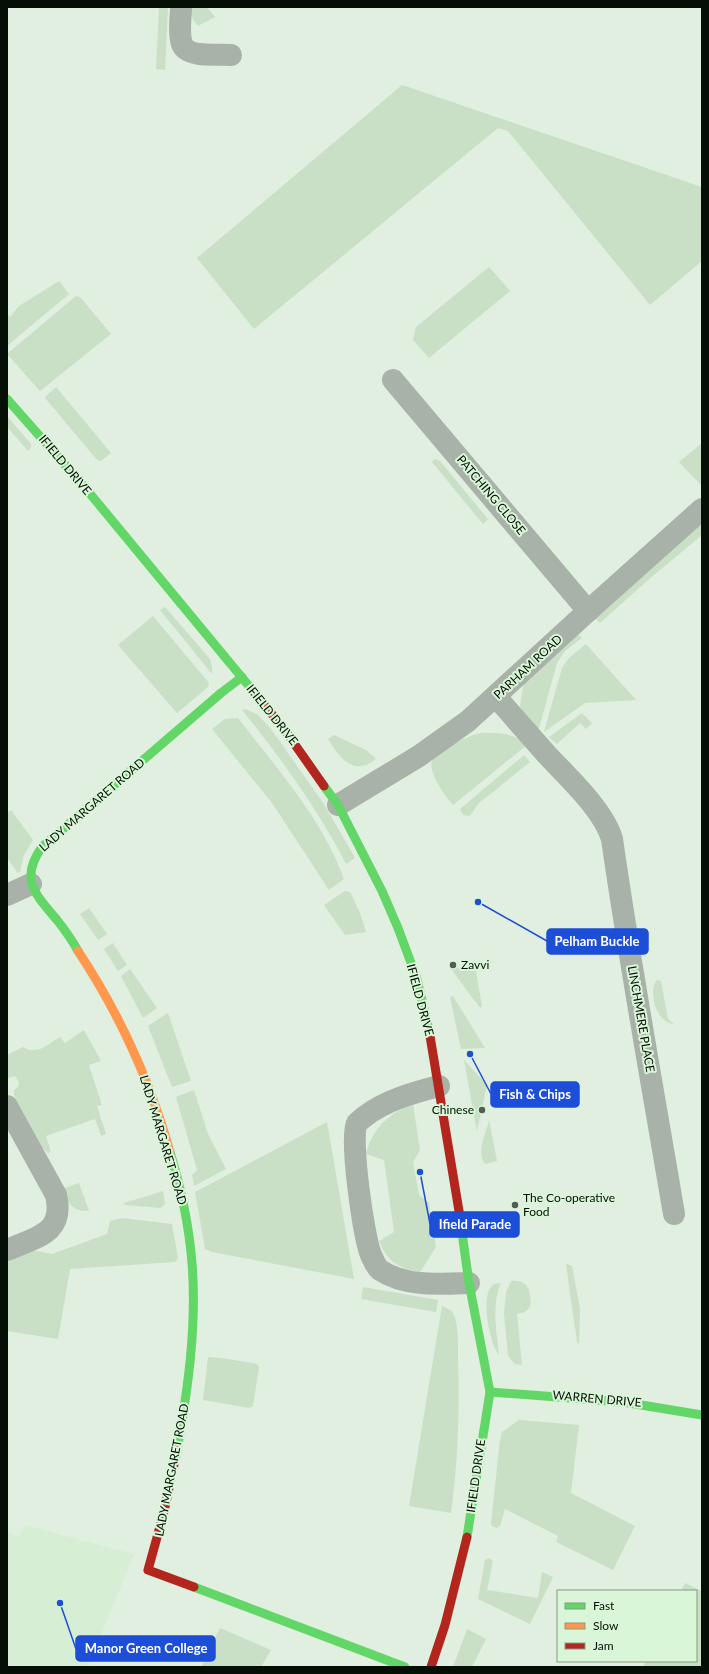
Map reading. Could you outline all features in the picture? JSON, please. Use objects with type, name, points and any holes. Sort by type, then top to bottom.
[{"type":"street","points":[[182,7],[180,35],[182,45],[187,51],[195,54],[231,55]]},
{"type":"street","name":"PATCHING CLOSE","points":[[393,380],[588,611]]},
{"type":"street","name":"IFIELD DRIVE","points":[[7,399],[82,484],[242,677],[284,729],[338,805],[382,891],[398,928],[417,980],[430,1034],[465,1247],[469,1283],[490,1392],[467,1536],[445,1625],[431,1667]]},
{"type":"street","name":"PARHAM ROAD","points":[[338,805],[443,740],[468,721],[702,509]]},
{"type":"street","name":"LADY MARGARET ROAD","points":[[242,677],[221,693],[42,847],[34,857],[30,870],[31,884],[40,903],[58,922],[85,961],[125,1032],[153,1098],[168,1147],[186,1216],[192,1263],[193,1326],[189,1376],[166,1511],[148,1570],[405,1667]]},
{"type":"street","name":"LINCHMERE PLACE","points":[[496,697],[564,772],[603,818],[609,828],[612,839],[630,960],[674,1214]]},
{"type":"street","points":[[7,895],[31,884]]},
{"type":"street","points":[[439,1086],[392,1100],[373,1110],[357,1123],[354,1133],[353,1146],[360,1202],[370,1254],[379,1268],[396,1277],[423,1282],[445,1284],[469,1283]]},
{"type":"street","points":[[7,1106],[56,1195],[59,1207],[58,1217],[52,1227],[44,1233],[7,1250]]},
{"type":"street","name":"WARREN DRIVE","points":[[490,1392],[554,1395],[641,1403],[702,1415]]},
{"type":"shaded area","points":[[159,7],[168,7],[165,70],[156,69]]},
{"type":"shaded area","points":[[190,7],[207,7],[215,17],[198,26],[193,20]]},
{"type":"shaded area","points":[[402,85],[702,187],[702,261],[650,305],[508,131],[498,128],[254,329],[197,258]]},
{"type":"shaded area","points":[[489,267],[510,291],[429,358],[413,340],[416,327]]},
{"type":"shaded area","points":[[59,281],[69,294],[7,346],[7,314],[10,317],[19,306]]},
{"type":"shaded area","points":[[76,296],[80,297],[111,334],[40,391],[7,354]]},
{"type":"shaded area","points":[[56,387],[111,453],[101,461],[97,460],[46,399],[45,397]]},
{"type":"shaded area","points":[[7,416],[31,444],[28,451],[7,427]]},
{"type":"shaded area","points":[[702,443],[702,486],[679,462]]},
{"type":"shaded area","points":[[435,459],[440,461],[488,519],[483,524],[432,462]]},
{"type":"shaded area","points":[[702,522],[702,535],[648,580],[600,623],[594,617]]},
{"type":"shaded area","points":[[165,607],[210,659],[212,674],[160,610]]},
{"type":"shaded area","points":[[153,616],[209,683],[208,687],[177,713],[118,645]]},
{"type":"shaded area","points":[[577,633],[582,638],[565,651],[557,663],[538,732],[522,712],[520,706],[523,686],[529,677]]},
{"type":"shaded area","points":[[586,644],[636,700],[585,703],[544,732],[562,668],[569,658]]},
{"type":"shaded area","points":[[246,709],[258,715],[271,729],[324,804],[355,858],[346,864],[311,803],[271,746],[242,710]]},
{"type":"shaded area","points":[[582,713],[592,723],[586,729],[580,723],[557,744],[549,737]]},
{"type":"shaded area","points":[[238,718],[283,775],[324,835],[344,879],[329,890],[272,803],[212,729],[225,719]]},
{"type":"shaded area","points":[[482,733],[496,733],[513,736],[520,739],[527,745],[453,805],[442,790],[432,772],[431,766],[434,757],[452,744],[473,735]]},
{"type":"shaded area","points":[[334,735],[366,750],[376,759],[368,764],[360,766],[354,766],[348,763],[337,753],[328,739]]},
{"type":"shaded area","points":[[524,755],[530,762],[478,804],[470,816],[463,815],[460,809]]},
{"type":"shaded area","points":[[11,810],[33,840],[24,855],[20,872],[18,873],[7,858],[7,813]]},
{"type":"shaded area","points":[[345,891],[350,892],[360,913],[366,932],[345,935],[324,905]]},
{"type":"shaded area","points":[[89,908],[107,934],[98,940],[80,914]]},
{"type":"shaded area","points":[[113,943],[127,965],[118,971],[104,949]]},
{"type":"shaded area","points":[[475,965],[482,1006],[480,1008],[451,969]]},
{"type":"shaded area","points":[[130,969],[157,1008],[143,1018],[121,976]]},
{"type":"shaded area","points":[[656,981],[661,981],[668,1019],[674,1024],[663,1019],[656,1007],[653,993]]},
{"type":"shaded area","points":[[453,996],[485,1048],[461,1049],[450,997]]},
{"type":"shaded area","points":[[168,1013],[191,1081],[172,1087],[148,1026]]},
{"type":"shaded area","points":[[84,1030],[101,1061],[89,1065],[102,1105],[97,1106],[106,1134],[101,1136],[95,1119],[46,1136],[51,1152],[48,1153],[43,1148],[14,1096],[14,1090],[18,1087],[19,1082],[15,1076],[7,1078],[7,1055],[23,1047],[38,1050],[60,1037],[65,1043]]},
{"type":"shaded area","points":[[464,1060],[487,1085],[477,1131]]},
{"type":"shaded area","points":[[194,1090],[208,1134],[226,1169],[194,1186],[192,1175],[197,1170],[176,1097]]},
{"type":"shaded area","points":[[413,1104],[420,1150],[413,1162],[419,1195],[429,1203],[436,1247],[420,1272],[395,1263],[382,1248],[379,1241],[394,1232],[384,1160],[366,1154],[372,1137],[383,1123],[396,1112]]},
{"type":"shaded area","points":[[489,1120],[497,1161],[485,1164],[481,1154],[484,1136]]},
{"type":"shaded area","points":[[327,1122],[354,1279],[212,1252],[205,1249],[195,1192]]},
{"type":"shaded area","points":[[79,1183],[89,1211],[78,1210],[71,1205],[62,1189]]},
{"type":"shaded area","points":[[163,1191],[165,1204],[161,1208],[125,1205],[124,1203]]},
{"type":"shaded area","points":[[122,1218],[172,1224],[178,1258],[175,1262],[70,1269],[58,1339],[7,1331],[8,1260],[32,1250],[52,1254],[107,1234],[110,1221]]},
{"type":"shaded area","points":[[567,1264],[572,1266],[580,1309],[579,1344],[577,1342]]},
{"type":"shaded area","points":[[511,1281],[519,1281],[525,1284],[531,1300],[530,1306],[527,1310],[523,1313],[517,1314],[522,1365],[515,1364],[508,1356],[504,1313],[506,1292]]},
{"type":"shaded area","points":[[501,1283],[495,1310],[499,1355],[492,1341],[488,1320],[487,1300],[488,1291],[493,1285]]},
{"type":"shaded area","points":[[363,1287],[438,1300],[436,1312],[361,1299]]},
{"type":"shaded area","points":[[442,1306],[452,1311],[456,1322],[458,1339],[458,1435],[451,1513],[409,1506]]},
{"type":"shaded area","points":[[208,1357],[257,1364],[259,1367],[253,1406],[249,1408],[203,1400]]},
{"type":"shaded area","points":[[519,1420],[579,1425],[571,1493],[635,1526],[613,1570],[556,1542],[558,1536],[505,1509],[500,1526],[497,1528],[492,1526],[491,1523],[502,1432]]},
{"type":"shaded area","points":[[25,1525],[134,1554],[88,1667],[7,1667],[7,1531],[19,1537]]},
{"type":"shaded area","points":[[489,1558],[493,1561],[487,1590],[538,1598],[542,1572],[553,1577],[530,1624],[478,1599],[485,1560]]},
{"type":"shaded area","points":[[685,1583],[702,1591],[702,1667],[643,1667],[646,1662],[697,1662],[697,1590],[682,1590]]},
{"type":"shaded area","points":[[220,1628],[271,1650],[261,1667],[201,1667]]},
{"type":"shaded area","points":[[467,1629],[486,1639],[472,1667],[453,1667]]},
{"type":"traffic: fast","points":[[7,399],[82,484],[253,691]]},
{"type":"traffic: fast","points":[[78,951],[63,928],[42,902],[33,886],[31,877],[35,858],[42,847],[221,693],[242,677]]},
{"type":"traffic: fast","points":[[324,786],[338,805],[382,891],[398,928],[417,979],[429,1030]]},
{"type":"traffic: fast","points":[[170,1152],[178,1179],[187,1221],[191,1249],[193,1286],[192,1333],[188,1380],[177,1450]]},
{"type":"traffic: fast","points":[[459,1211],[469,1283],[490,1392],[467,1537]]},
{"type":"traffic: fast","points":[[490,1392],[623,1402],[702,1415]]},
{"type":"traffic: fast","points":[[194,1587],[405,1667]]},
{"type":"traffic: slow","points":[[78,951],[107,999],[132,1048],[153,1099],[170,1152]]},
{"type":"traffic: jam","points":[[253,691],[284,729],[324,786]]},
{"type":"traffic: jam","points":[[429,1030],[459,1211]]},
{"type":"traffic: jam","points":[[177,1450],[164,1512],[148,1570],[194,1587]]},
{"type":"traffic: jam","points":[[431,1667],[445,1625],[467,1537]]},
{"type":"place","name":"Pelham Buckle","points":[[478,902]]},
{"type":"place","name":"Zavvi","points":[[453,965]]},
{"type":"place","name":"Fish & Chips","points":[[470,1054]]},
{"type":"place","name":"Chinese","points":[[482,1110]]},
{"type":"place","name":"Ifield Parade","points":[[420,1172]]},
{"type":"place","name":"The Co-operative Food","points":[[515,1205]]},
{"type":"place","name":"Manor Green College","points":[[60,1603]]}]
